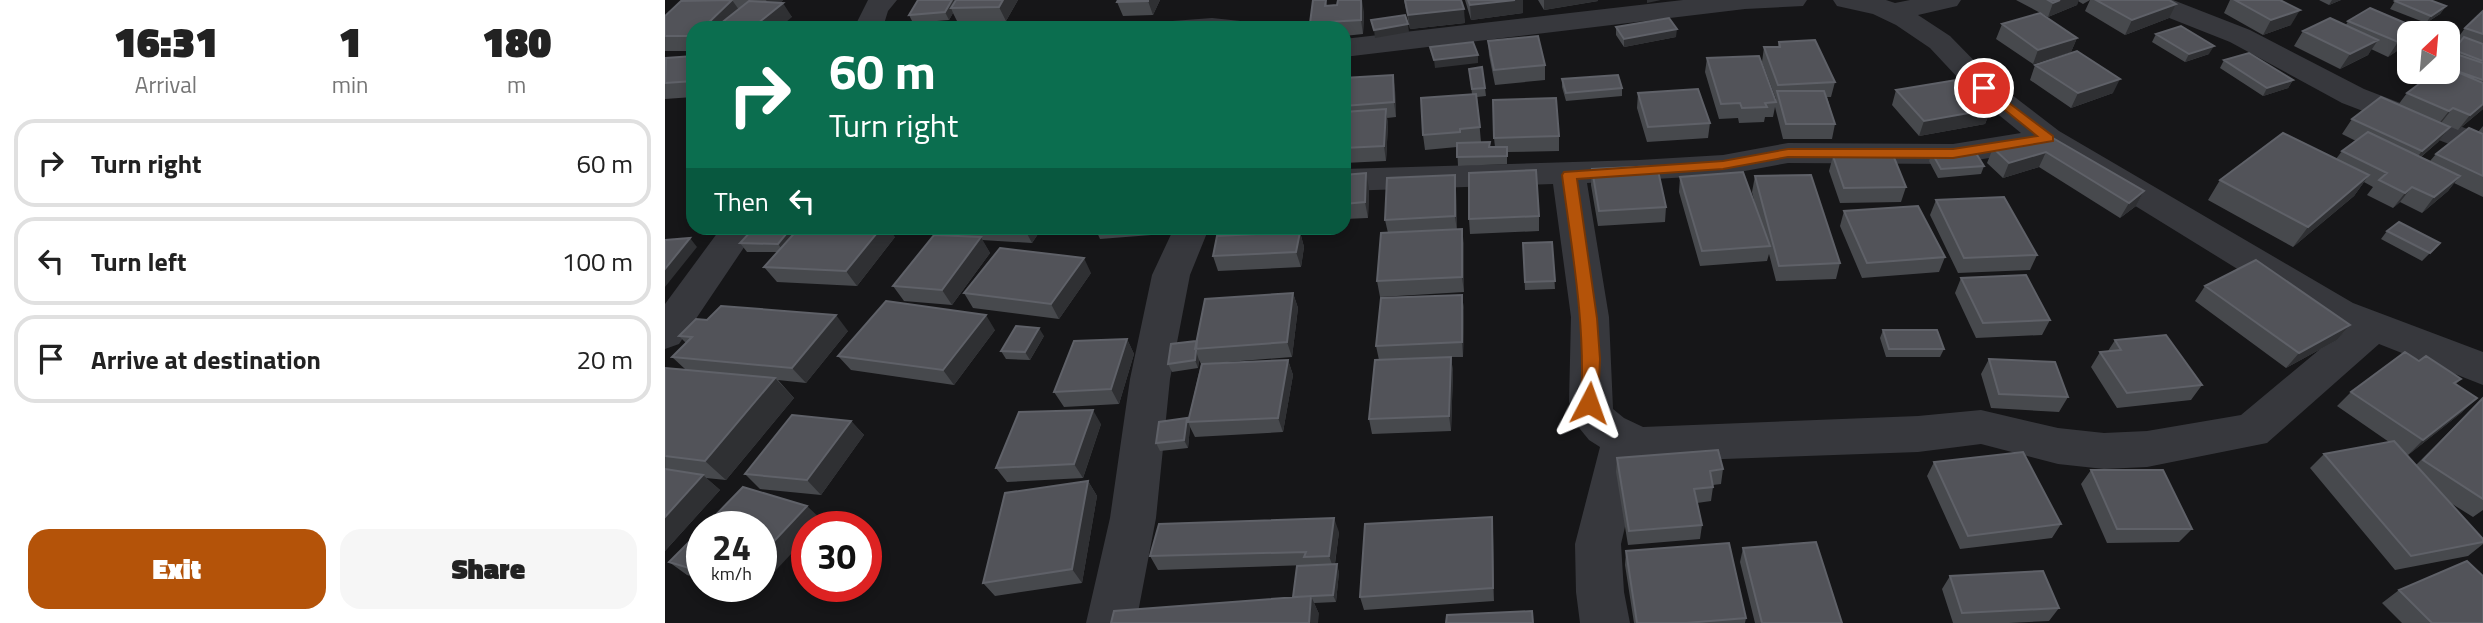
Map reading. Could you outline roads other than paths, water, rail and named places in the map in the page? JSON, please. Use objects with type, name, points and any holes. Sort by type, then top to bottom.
[{"type":"street","points":[[871,21],[875,9],[883,0]]},
{"type":"street","points":[[1237,21],[1242,0]]},
{"type":"street","points":[[1351,47],[1745,1],[1793,0]]},
{"type":"street","points":[[1870,5],[1947,0]]},
{"type":"street","points":[[2150,0],[2240,36],[2353,96],[2483,147]]},
{"type":"street","points":[[1870,5],[1906,19],[1940,42],[1984,88],[2048,138],[2339,313],[2483,369]]},
{"type":"street","points":[[1351,180],[1569,175],[1723,165],[1788,153],[1953,154],[2048,138]]},
{"type":"street","points":[[1569,175],[1589,318],[1592,359],[1589,403],[1600,424],[1643,445],[1918,434],[1981,427],[2058,446],[2104,451],[2147,449],[2252,431],[2374,326]]},
{"type":"street","points":[[665,334],[734,235]]},
{"type":"street","points":[[1111,623],[1133,518],[1150,379],[1171,275],[1188,235]]},
{"type":"street","points":[[1605,623],[1600,592],[1598,544],[1624,438]]}]
